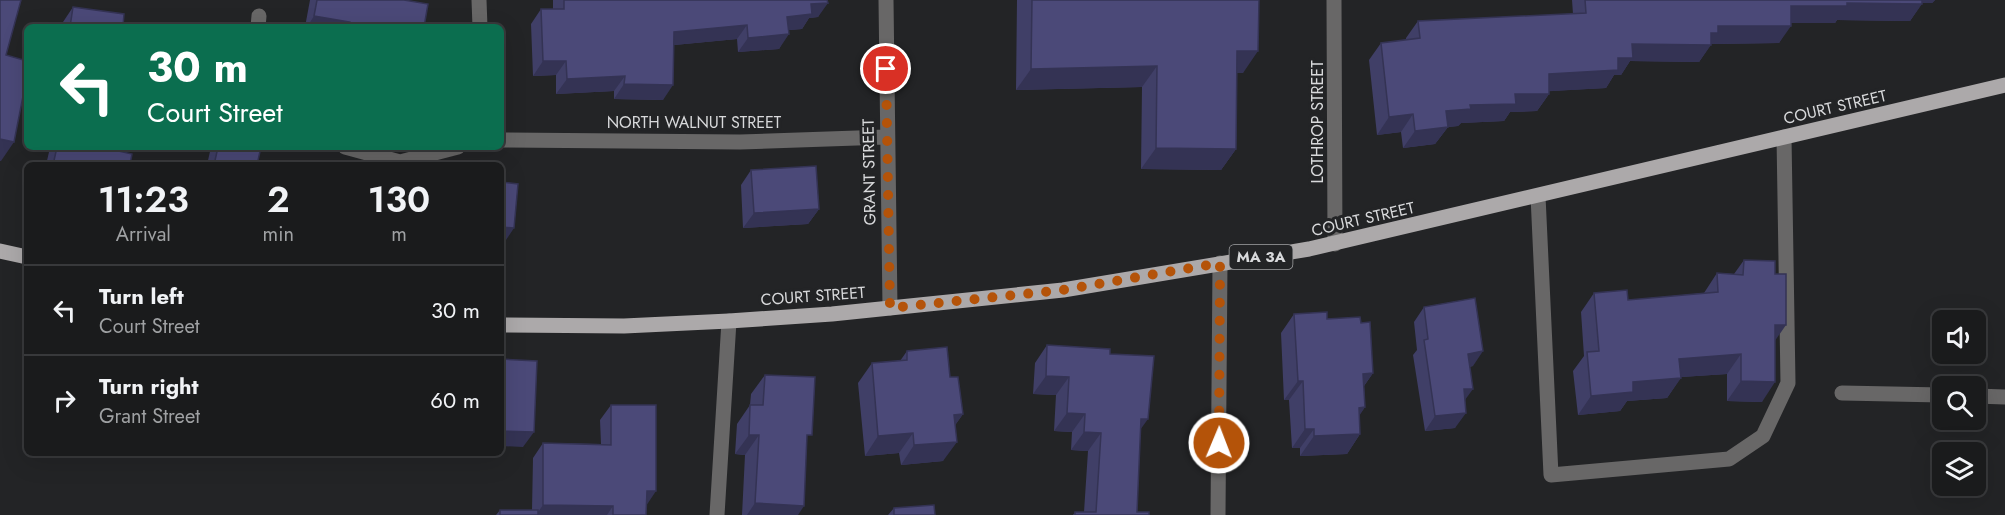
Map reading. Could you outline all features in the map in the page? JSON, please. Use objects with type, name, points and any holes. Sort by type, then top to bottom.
[{"type":"main road","name":"COURT STREET","points":[[504,325],[624,326],[729,321],[890,308],[1063,290],[1335,244],[2005,85]]},
{"type":"main road","points":[[0,251],[24,256]]},
{"type":"street","points":[[479,0],[480,24]]},
{"type":"street","name":"GRANT STREET","points":[[886,0],[890,308]]},
{"type":"street","name":"LOTHROP STREET","points":[[1334,0],[1335,244]]},
{"type":"street","name":"NORTH WALNUT STREET","points":[[504,140],[740,142],[886,137]]},
{"type":"street","points":[[1538,196],[1551,474],[1729,459],[1762,436],[1788,383],[1784,137]]},
{"type":"street","points":[[356,150],[400,162],[446,150]]},
{"type":"street","points":[[1218,515],[1220,263]]},
{"type":"street","points":[[717,515],[729,321]]},
{"type":"street","points":[[1842,393],[1932,395]]},
{"type":"street","points":[[1986,396],[2005,397]]},
{"type":"building","points":[[0,0],[21,0],[6,55],[24,60],[24,91],[14,142],[0,139]]},
{"type":"building","points":[[317,0],[404,0],[428,4],[425,24],[350,24],[350,22],[314,16]]},
{"type":"building","points":[[564,0],[827,0],[828,3],[811,4],[812,14],[787,17],[789,34],[748,38],[747,25],[674,32],[673,85],[624,84],[625,76],[567,79],[566,61],[543,61],[541,9],[564,9]]},
{"type":"building","points":[[1032,0],[1259,0],[1258,51],[1237,51],[1236,149],[1156,148],[1157,66],[1031,69]]},
{"type":"building","points":[[1585,0],[1922,0],[1922,4],[1847,3],[1847,6],[1791,6],[1791,26],[1718,26],[1718,33],[1711,33],[1711,45],[1632,44],[1633,58],[1618,58],[1618,70],[1549,74],[1549,94],[1515,94],[1516,104],[1470,105],[1471,109],[1446,111],[1448,127],[1415,131],[1413,114],[1389,117],[1381,43],[1420,38],[1418,21],[1586,13]]},
{"type":"building","points":[[73,7],[124,14],[123,24],[70,24]]},
{"type":"building","points":[[56,150],[114,150],[132,154],[131,162],[54,162]]},
{"type":"building","points":[[217,150],[260,150],[258,162],[215,162]]},
{"type":"building","points":[[816,166],[819,209],[754,213],[751,170]]},
{"type":"building","points":[[504,182],[518,184],[514,228],[504,227]]},
{"type":"building","points":[[1744,260],[1775,261],[1775,274],[1786,274],[1786,325],[1775,325],[1775,382],[1741,381],[1741,354],[1679,359],[1681,378],[1633,382],[1633,392],[1591,396],[1587,352],[1599,351],[1594,293],[1627,290],[1628,300],[1718,292],[1717,273],[1743,275]]},
{"type":"building","points":[[1475,298],[1483,351],[1468,354],[1473,389],[1464,389],[1466,413],[1435,416],[1424,340],[1428,339],[1424,307]]},
{"type":"building","points":[[1327,312],[1327,319],[1360,317],[1361,323],[1370,322],[1373,373],[1363,374],[1365,407],[1359,408],[1360,434],[1314,436],[1314,429],[1305,429],[1303,381],[1298,381],[1294,314]]},
{"type":"building","points":[[1047,345],[1110,349],[1110,354],[1154,356],[1148,419],[1141,419],[1137,512],[1149,512],[1149,515],[1075,515],[1075,512],[1096,512],[1101,433],[1084,432],[1085,414],[1067,413],[1069,377],[1046,376]]},
{"type":"building","points":[[947,347],[950,377],[958,377],[963,414],[954,415],[957,442],[914,445],[913,433],[878,436],[872,363],[907,360],[907,351]]},
{"type":"building","points":[[504,359],[537,361],[534,432],[504,431]]},
{"type":"building","points":[[765,375],[815,377],[812,435],[807,435],[804,506],[755,503],[759,435],[749,435],[750,405],[763,405]]},
{"type":"building","points":[[611,405],[656,405],[656,491],[647,491],[646,515],[613,515],[613,506],[543,505],[543,443],[611,445]]},
{"type":"building","points":[[934,505],[935,515],[894,515],[894,508]]},
{"type":"building","points":[[500,510],[538,510],[538,515],[500,515]]},
{"type":"route","points":[[886,69],[890,308],[1063,290],[1220,263],[1219,443]]}]
